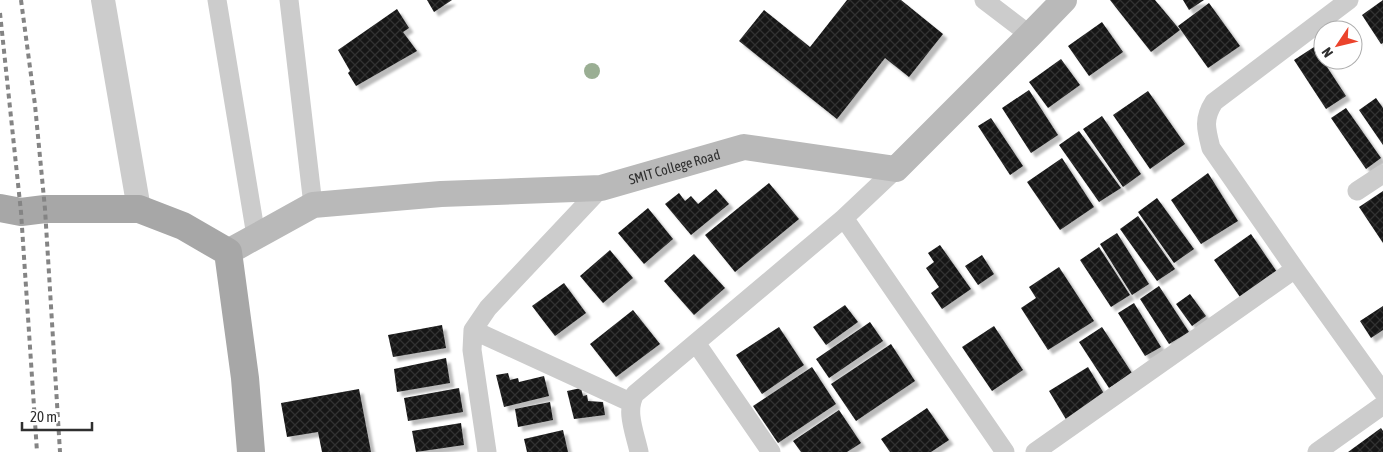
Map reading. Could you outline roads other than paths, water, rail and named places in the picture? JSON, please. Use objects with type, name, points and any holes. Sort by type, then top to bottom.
[{"type":"main road","points":[[896,168],[1064,0]]},
{"type":"main road","name":"SMIT College Road","points":[[228,252],[313,205],[441,194],[601,188],[744,147],[896,168]]},
{"type":"main road","points":[[0,208],[21,212],[45,209],[139,209],[183,226],[228,252],[245,378],[251,452]]},
{"type":"street","points":[[103,0],[139,209]]},
{"type":"street","points":[[217,0],[256,236]]},
{"type":"street","points":[[289,0],[313,205]]},
{"type":"street","points":[[984,0],[1030,36]]},
{"type":"street","points":[[1349,0],[1214,102],[1207,113],[1206,129],[1211,148],[1294,269],[1383,392]]},
{"type":"street","points":[[639,452],[630,412],[630,402],[635,394],[844,218],[896,168]]},
{"type":"street","points":[[1357,191],[1383,174]]},
{"type":"street","points":[[487,452],[472,350],[473,330],[488,308],[601,188]]},
{"type":"street","points":[[844,218],[1005,452]]},
{"type":"street","points":[[1036,452],[1294,269]]},
{"type":"street","points":[[473,330],[630,402]]},
{"type":"street","points":[[696,343],[771,452]]},
{"type":"street","points":[[1317,452],[1383,405]]},
{"type":"railway","points":[[21,0],[35,105],[45,209],[60,452]]},
{"type":"railway","points":[[0,13],[21,212],[37,452]]}]
